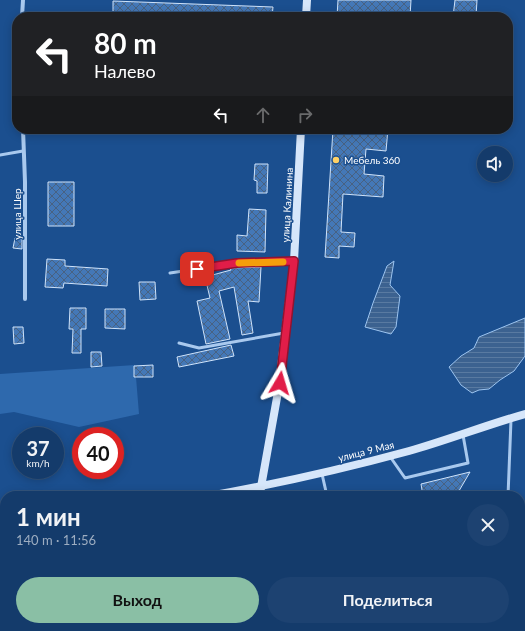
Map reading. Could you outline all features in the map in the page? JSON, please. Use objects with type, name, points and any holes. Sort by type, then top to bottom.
[{"type":"street","points":[[22,12],[23,0]]},
{"type":"street","points":[[306,12],[307,0]]},
{"type":"street","name":"улица Шер","points":[[23,134],[25,182],[25,299]]},
{"type":"street","name":"улица Калинина","points":[[260,491],[278,392],[294,261],[301,134]]},
{"type":"street","name":"улица 9 Мая","points":[[237,491],[322,473],[410,451],[525,414]]},
{"type":"lane","points":[[0,155],[23,151]]},
{"type":"lane","points":[[170,273],[237,263],[294,261]]},
{"type":"lane","points":[[180,343],[199,348],[285,333]]},
{"type":"lane","points":[[508,491],[511,418]]},
{"type":"lane","points":[[390,456],[405,478],[468,463],[462,434]]},
{"type":"lane","points":[[322,473],[326,491]]},
{"type":"shaded area","points":[[394,261],[390,285],[400,296],[396,327],[391,334],[365,327],[387,266]]},
{"type":"shaded area","points":[[525,318],[525,356],[514,371],[489,389],[479,390],[472,393],[461,385],[449,367],[461,356],[474,348],[479,337]]},
{"type":"shaded area","points":[[135,365],[139,414],[79,427],[14,412],[0,414],[0,374]]},
{"type":"building","points":[[338,0],[411,0],[410,12],[337,12]]},
{"type":"building","points":[[455,0],[477,0],[476,12],[454,12]]},
{"type":"building","points":[[113,1],[273,7],[272,12],[113,12]]},
{"type":"building","points":[[333,134],[388,134],[386,151],[366,149],[364,174],[384,176],[383,197],[343,194],[341,232],[355,233],[354,247],[339,246],[339,258],[325,257]]},
{"type":"building","points":[[255,164],[268,164],[267,193],[257,193],[257,181],[254,180]]},
{"type":"building","points":[[48,182],[74,182],[74,226],[48,226]]},
{"type":"building","points":[[249,209],[266,210],[265,252],[237,251],[237,235],[247,236]]},
{"type":"building","points":[[15,238],[22,239],[22,249],[13,248]]},
{"type":"building","points":[[47,259],[65,260],[65,266],[108,269],[107,286],[64,283],[63,288],[45,287]]},
{"type":"building","points":[[261,267],[259,302],[248,301],[253,333],[242,335],[234,287],[219,291],[230,339],[206,344],[197,301],[210,298],[205,277],[231,270],[230,268]]},
{"type":"building","points":[[139,282],[155,282],[156,299],[140,300]]},
{"type":"building","points":[[70,308],[86,308],[86,329],[81,329],[81,353],[72,353],[73,329],[69,329]]},
{"type":"building","points":[[105,309],[125,309],[125,329],[105,328]]},
{"type":"building","points":[[13,327],[23,327],[24,343],[14,344]]},
{"type":"building","points":[[231,345],[234,356],[179,367],[177,357]]},
{"type":"building","points":[[91,352],[101,352],[102,366],[91,367]]},
{"type":"building","points":[[153,365],[153,377],[134,377],[134,366]]},
{"type":"building","points":[[470,472],[459,491],[422,491],[421,484]]},
{"type":"slow traffic","points":[[239,263],[283,262]]},
{"type":"place","name":"Мебель 360","points":[[336,160]]},
{"type":"route","points":[[197,269],[237,263],[294,261],[280,383]]}]
